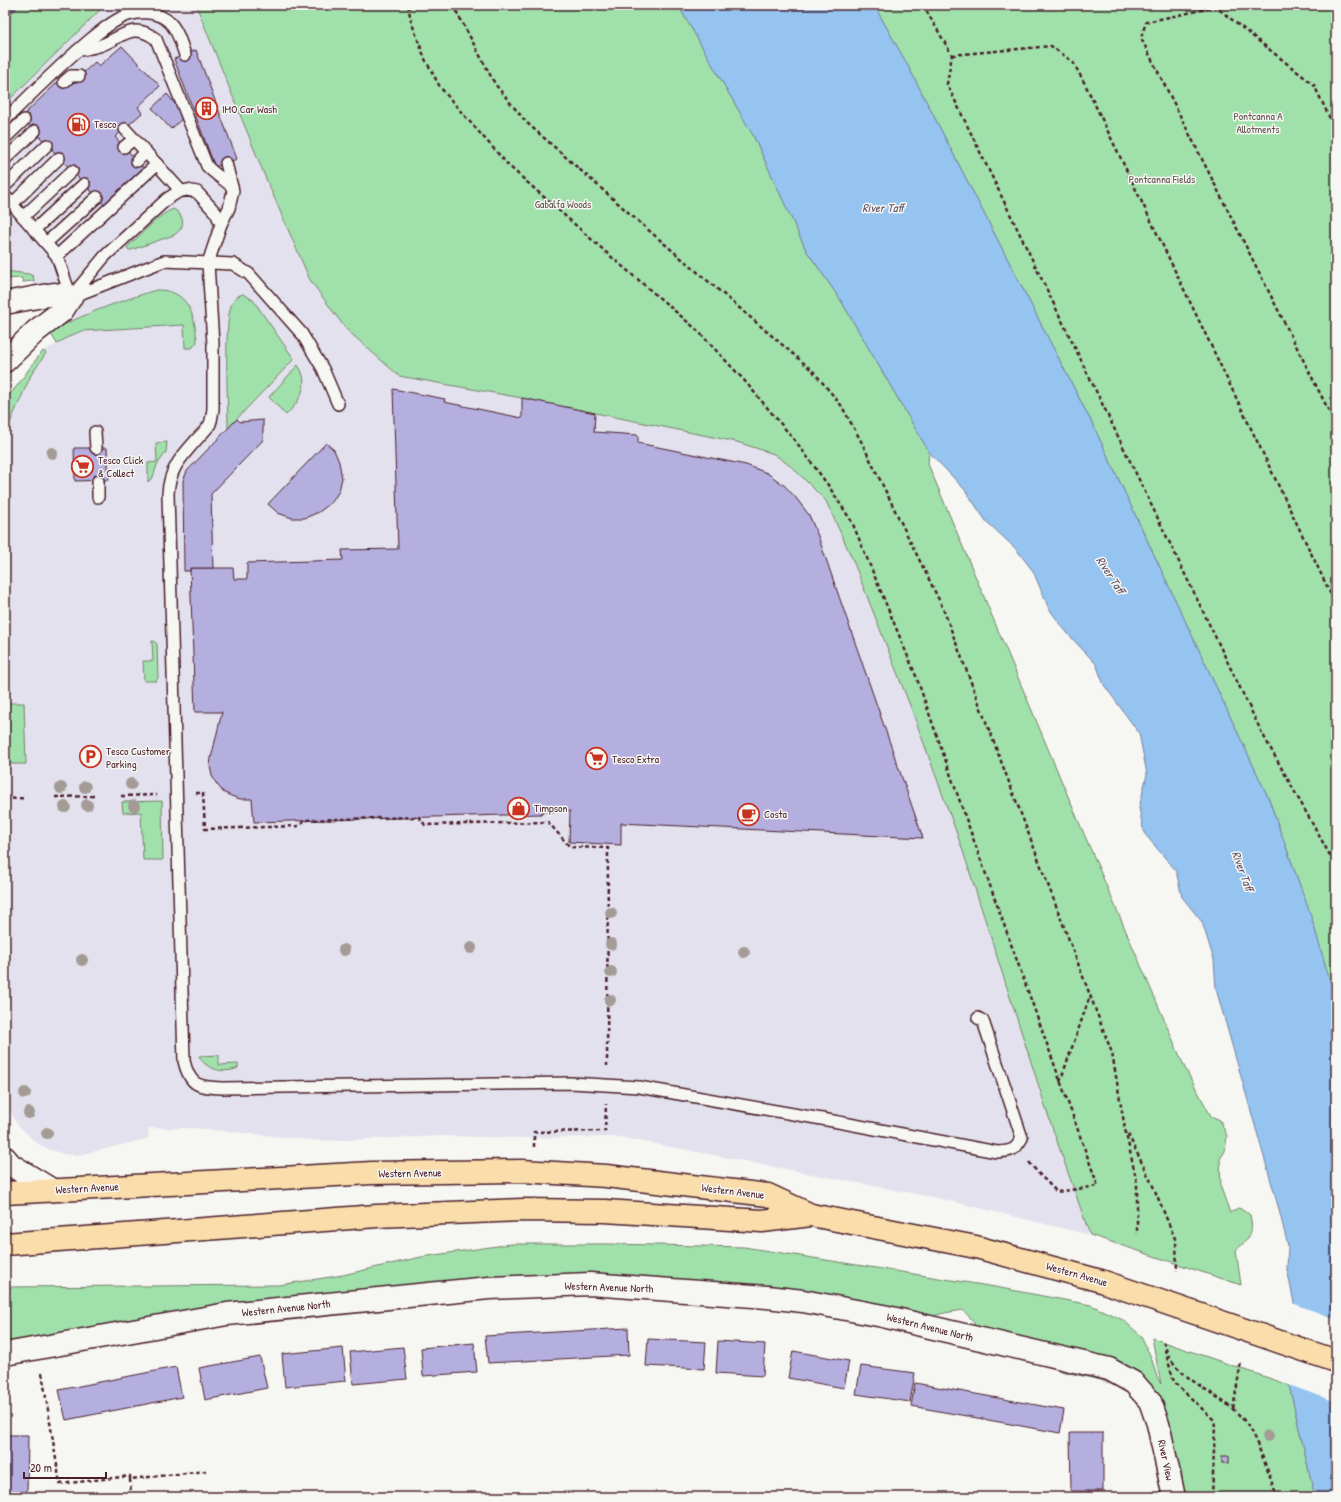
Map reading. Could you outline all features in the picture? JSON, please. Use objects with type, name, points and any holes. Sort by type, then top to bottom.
[{"type":"highway","name":"Western Avenue","points":[[5,1193],[372,1173],[522,1171],[606,1176],[768,1195],[811,1215],[976,1247],[1036,1262],[1101,1281],[1336,1361]]},
{"type":"highway","name":"Western Avenue","points":[[5,1244],[408,1214],[523,1210],[606,1211],[762,1221],[811,1215]]},
{"type":"street","points":[[5,303],[54,294],[71,297],[62,311],[36,331],[5,360]]},
{"type":"street","points":[[5,1158],[11,1165],[24,1174],[52,1190]]},
{"type":"street","name":"Western Avenue North","points":[[5,1354],[226,1314],[489,1288],[590,1284],[803,1301],[883,1316],[1109,1369],[1134,1383],[1150,1401],[1158,1424]]},
{"type":"street","name":"River View","points":[[1158,1424],[1174,1497]]},
{"type":"lane","points":[[5,120],[63,63],[105,28],[122,17],[132,14],[145,13],[158,15],[168,21],[176,31],[185,55]]},
{"type":"lane","points":[[77,51],[99,46],[124,33],[136,30],[148,32],[156,39],[207,166],[212,172],[224,179],[232,187]]},
{"type":"lane","points":[[64,82],[71,76],[78,76]]},
{"type":"lane","points":[[5,138],[24,120]]},
{"type":"lane","points":[[125,129],[181,191]]},
{"type":"lane","points":[[5,159],[35,131]]},
{"type":"lane","points":[[124,147],[134,139]]},
{"type":"lane","points":[[5,186],[48,145]]},
{"type":"lane","points":[[137,161],[146,152]]},
{"type":"lane","points":[[59,158],[8,200],[57,256],[71,297]]},
{"type":"lane","points":[[226,163],[233,191],[208,263],[213,344],[212,417],[210,423],[180,458],[172,472],[168,494],[184,1061],[192,1080],[199,1086],[222,1088],[547,1083],[607,1084],[640,1087],[997,1152],[1011,1151],[1017,1147],[1022,1138],[1020,1129],[983,1021],[978,1018]]},
{"type":"lane","points":[[57,256],[157,164]]},
{"type":"lane","points":[[23,217],[72,171]]},
{"type":"lane","points":[[34,230],[84,184]]},
{"type":"lane","points":[[71,297],[105,256],[167,199],[181,191],[187,190],[197,192],[216,213],[221,224]]},
{"type":"lane","points":[[46,243],[97,197]]},
{"type":"lane","points":[[71,297],[164,261],[233,264],[249,274],[302,334],[323,369],[338,404]]},
{"type":"lane","points":[[95,432],[96,448]]},
{"type":"lane","points":[[98,481],[98,497]]},
{"type":"path","points":[[408,5],[411,21],[424,59],[440,87],[463,114],[509,166],[608,254],[696,329],[743,379],[797,442],[852,522],[916,676],[1098,1186],[1057,1192],[1038,1174],[1017,1147]]},
{"type":"path","points":[[453,5],[495,84],[526,122],[646,228],[813,371],[841,405],[942,606],[1112,1053],[1125,1129],[1137,1183],[1137,1234]]},
{"type":"path","points":[[923,5],[952,55],[947,84],[1262,732],[1336,866]]},
{"type":"path","points":[[1336,131],[1314,85],[1216,7],[1146,22],[1141,38],[1336,425]]},
{"type":"path","points":[[952,55],[1051,46],[1073,62],[1085,84],[1336,605]]},
{"type":"path","points":[[191,793],[203,792],[205,829],[299,826],[305,820],[419,817],[425,825],[548,822],[570,847],[608,848],[607,1068]]},
{"type":"path","points":[[122,796],[159,795]]},
{"type":"path","points":[[55,797],[95,796]]},
{"type":"path","points":[[5,799],[26,798]]},
{"type":"path","points":[[1060,1082],[1090,995]]},
{"type":"path","points":[[522,1171],[535,1146],[534,1132],[605,1131],[606,1098]]},
{"type":"path","points":[[1125,1129],[1153,1186],[1176,1241],[1177,1271]]},
{"type":"path","points":[[1212,1497],[1214,1420],[1174,1382],[1163,1342],[1172,1360],[1182,1372],[1233,1409],[1242,1419],[1255,1441],[1277,1497]]},
{"type":"path","points":[[1233,1409],[1241,1362]]},
{"type":"path","points":[[41,1367],[60,1484],[130,1476],[131,1497]]},
{"type":"path","points":[[130,1479],[206,1471]]},
{"type":"shaded area","points":[[105,5],[196,5],[264,174],[310,280],[399,376],[522,398],[737,442],[774,454],[793,468],[826,501],[852,558],[911,708],[961,845],[1052,1127],[1090,1235],[947,1200],[619,1137],[530,1138],[442,1136],[321,1141],[196,1128],[148,1128],[149,1138],[84,1154],[74,1155],[64,1154],[48,1149],[34,1141],[17,1124],[8,1103],[5,1053],[5,399],[43,351],[57,344],[50,332],[32,287],[34,280],[29,274],[5,272],[5,104]]},
{"type":"green space","points":[[5,5],[105,5],[5,104]]},
{"type":"green space","name":"Gabalfa Woods","points":[[196,5],[678,5],[754,137],[806,250],[840,299],[929,452],[928,464],[1078,820],[1185,1068],[1211,1116],[1220,1120],[1227,1136],[1225,1151],[1220,1159],[1221,1188],[1230,1213],[1238,1208],[1244,1210],[1250,1215],[1251,1221],[1250,1235],[1236,1250],[1241,1285],[1090,1235],[1052,1127],[961,845],[911,708],[852,558],[826,501],[793,468],[774,454],[737,442],[522,398],[399,376],[346,329],[310,280],[264,174]]},
{"type":"green space","name":"Pontcanna Fields","points":[[874,5],[1336,5],[1336,1002],[1311,916],[1268,797],[1093,425],[907,64]]},
{"type":"green space","points":[[173,209],[182,218],[181,229],[178,232],[174,235],[131,250],[127,248],[156,220]]},
{"type":"green space","points":[[5,271],[29,274],[33,276],[34,281],[23,282],[22,278],[5,279]]},
{"type":"green space","points":[[156,290],[176,294],[183,299],[188,306],[192,313],[197,342],[192,348],[185,348],[184,325],[81,331],[57,344],[50,332],[75,319],[102,308]]},
{"type":"green space","points":[[243,294],[253,300],[294,359],[228,428],[228,324],[233,301],[238,296]]},
{"type":"green space","points":[[43,351],[46,353],[31,375],[5,434],[5,399]]},
{"type":"green space","points":[[298,365],[302,372],[304,385],[296,404],[286,415],[269,397]]},
{"type":"green space","points":[[167,442],[166,452],[157,465],[153,477],[148,482],[148,463],[157,462],[156,443]]},
{"type":"green space","points":[[152,641],[157,644],[158,678],[156,681],[144,681],[143,661],[153,661]]},
{"type":"green space","points":[[5,703],[24,703],[26,764],[6,764]]},
{"type":"green space","points":[[162,801],[163,859],[143,860],[141,812],[123,813],[122,802]]},
{"type":"green space","points":[[219,1055],[219,1065],[238,1064],[238,1068],[227,1071],[216,1070],[206,1065],[199,1056]]},
{"type":"green space","points":[[511,1244],[610,1244],[744,1247],[995,1287],[1091,1305],[1123,1320],[1140,1335],[1151,1357],[1157,1377],[1161,1384],[1152,1338],[1289,1385],[1315,1497],[1185,1497],[1181,1470],[1172,1474],[1142,1406],[1125,1389],[1101,1380],[1064,1372],[975,1341],[974,1322],[963,1310],[918,1320],[607,1286],[5,1344],[5,1287],[279,1285],[343,1275],[421,1257]]},
{"type":"water","name":"River Taff","points":[[678,5],[874,5],[907,64],[1093,425],[1268,797],[1311,916],[1336,1002],[1336,1497],[1315,1497],[1289,1385],[1288,1332],[1294,1303],[1287,1269],[1288,1246],[1216,989],[1214,960],[1202,922],[1182,897],[1176,871],[1144,833],[1139,808],[1147,774],[1139,733],[1104,685],[1096,664],[1068,634],[1049,609],[1033,571],[1016,549],[986,521],[965,490],[929,452],[840,299],[806,250],[754,137]]},
{"type":"pier","points":[[1292,1303],[1336,1319],[1336,1402],[1286,1384],[1286,1332]]},
{"type":"building","name":"Tesco","points":[[122,46],[160,86],[138,107],[142,113],[115,137],[148,173],[110,211],[21,117],[61,79],[68,87],[95,62],[99,66]]},
{"type":"building","name":"IMO Car Wash","points":[[196,50],[237,159],[215,167],[174,59]]},
{"type":"building","points":[[167,94],[185,116],[171,129],[152,108]]},
{"type":"building","points":[[393,389],[445,399],[444,402],[522,418],[522,398],[595,413],[594,432],[638,435],[638,443],[746,465],[767,473],[784,485],[809,515],[818,536],[923,838],[621,823],[621,845],[569,842],[570,811],[542,812],[541,814],[254,822],[252,799],[240,799],[223,792],[212,776],[210,766],[211,758],[222,712],[195,712],[190,568],[233,568],[234,579],[247,579],[247,563],[343,560],[342,550],[398,549]]},
{"type":"building","points":[[237,419],[240,422],[263,420],[263,440],[211,494],[213,568],[190,568],[190,571],[184,571],[183,481],[187,471]]},
{"type":"building","points":[[326,443],[334,450],[339,462],[342,478],[339,491],[332,502],[319,512],[305,518],[292,518],[278,513],[268,504]]},
{"type":"building","points":[[74,448],[107,448],[109,480],[75,481]]},
{"type":"building","points":[[628,1328],[629,1355],[488,1363],[485,1336]]},
{"type":"building","points":[[648,1339],[706,1342],[704,1369],[646,1366]]},
{"type":"building","points":[[718,1341],[765,1344],[763,1376],[716,1373]]},
{"type":"building","points":[[474,1343],[477,1372],[423,1376],[421,1348]]},
{"type":"building","points":[[403,1347],[407,1379],[353,1384],[350,1352]]},
{"type":"building","points":[[343,1348],[346,1381],[285,1387],[282,1354]]},
{"type":"building","points":[[793,1351],[849,1361],[844,1388],[788,1378]]},
{"type":"building","points":[[260,1357],[267,1388],[205,1400],[199,1368]]},
{"type":"building","points":[[861,1366],[915,1373],[910,1402],[856,1394]]},
{"type":"building","points":[[176,1367],[182,1397],[66,1420],[59,1390]]},
{"type":"building","points":[[915,1383],[1064,1410],[1060,1433],[911,1406]]},
{"type":"building","points":[[1070,1433],[1103,1433],[1103,1491],[1071,1491]]},
{"type":"building","points":[[5,1435],[28,1435],[27,1497],[5,1497]]},
{"type":"building","points":[[1222,1456],[1229,1456],[1229,1463],[1222,1463]]},
{"type":"waterway","points":[[5,14],[15,5]]},
{"type":"place","name":"IMO Car Wash","points":[[206,109]]},
{"type":"place","name":"Tesco","points":[[79,124]]},
{"type":"place","name":"Tesco Click & Collect","points":[[82,466]]},
{"type":"place","name":"Tesco Customer Parking","points":[[90,757]]},
{"type":"place","name":"Tesco Extra","points":[[597,759]]},
{"type":"place","name":"Timpson","points":[[518,808]]},
{"type":"place","name":"Costa","points":[[749,814]]},
{"type":"park label","name":"Pontcanna A Allotments","points":[[1258,122]]}]
